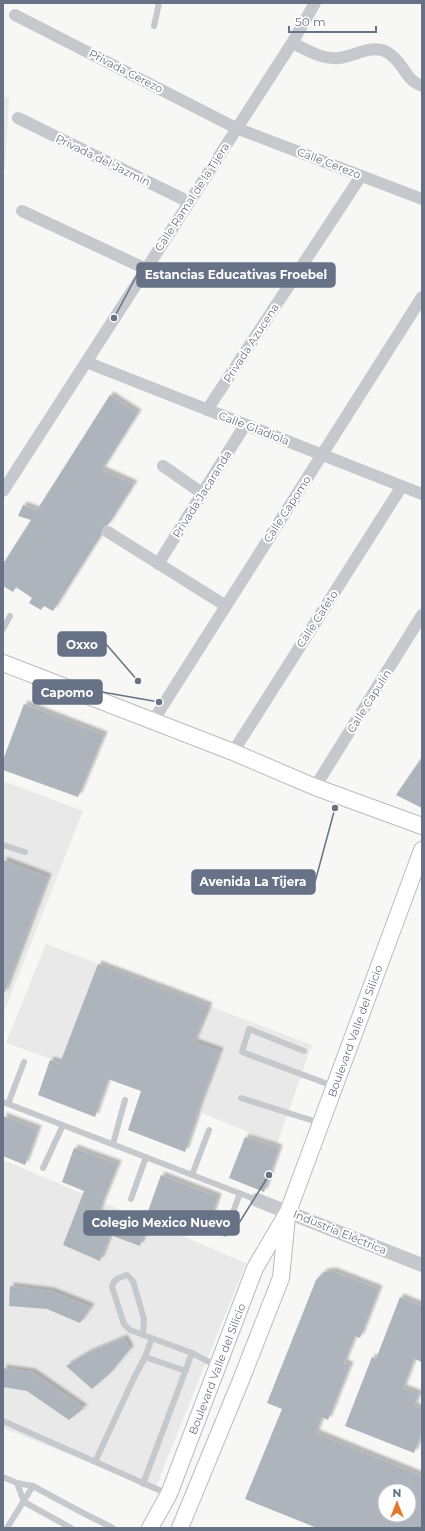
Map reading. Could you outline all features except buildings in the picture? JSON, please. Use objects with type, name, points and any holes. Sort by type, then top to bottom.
[{"type":"main road","points":[[3,663],[233,752],[315,787],[422,826]]},
{"type":"main road","name":"Boulevard Valle del Silicio","points":[[150,1528],[169,1494],[255,1268],[288,1212],[422,850]]},
{"type":"main road","name":"Boulevard Valle del Silicio","points":[[180,1528],[192,1502],[280,1278],[288,1212]]},
{"type":"main road","points":[[169,1494],[192,1502]]},
{"type":"street","name":"Calle Ramal de la Tijera","points":[[3,491],[292,43],[315,3]]},
{"type":"street","name":"Privada Cerezo","points":[[15,15],[236,128]]},
{"type":"street","points":[[292,43],[325,58],[337,58],[372,49],[381,50],[390,54],[410,78],[422,86]]},
{"type":"street","name":"Privada del Jazmín","points":[[18,118],[189,202]]},
{"type":"street","name":"Calle Cerezo","points":[[236,128],[422,199]]},
{"type":"street","name":"Privada Azucena","points":[[206,410],[361,176]]},
{"type":"street","points":[[22,210],[146,269]]},
{"type":"street","name":"Calle Capomo","points":[[153,721],[422,296]]},
{"type":"street","name":"Calle Gladiola","points":[[86,362],[422,494]]},
{"type":"street","name":"Privada Jacaranda","points":[[158,564],[245,425]]},
{"type":"street","points":[[163,466],[202,493]]},
{"type":"street","name":"Calle Cafeto","points":[[233,752],[402,486]]},
{"type":"street","points":[[108,532],[226,606]]},
{"type":"street","name":"Calle Capulín","points":[[315,787],[422,615]]},
{"type":"street","name":"Industria Eléctrica","points":[[257,1200],[422,1266]]},
{"type":"lane","points":[[154,26],[159,3]]},
{"type":"lane","points":[[3,629],[10,616]]},
{"type":"lane","points":[[3,846],[25,852]]},
{"type":"lane","points":[[304,1050],[249,1029],[242,1052],[335,1087]]},
{"type":"lane","points":[[24,1062],[6,1103],[257,1200]]},
{"type":"lane","points":[[241,1098],[321,1123]]},
{"type":"lane","points":[[113,1144],[125,1100]]},
{"type":"lane","points":[[43,1168],[63,1125]]},
{"type":"lane","points":[[192,1175],[209,1130]]},
{"type":"lane","points":[[131,1199],[146,1157]]},
{"type":"lane","points":[[225,1234],[240,1194]]},
{"type":"lane","points":[[143,1334],[144,1319],[133,1281],[126,1275],[116,1279],[113,1282],[112,1287],[124,1324],[130,1330],[192,1353],[218,1366]]},
{"type":"lane","points":[[94,1462],[132,1380],[145,1357],[152,1338]]},
{"type":"lane","points":[[143,1484],[192,1353]]},
{"type":"lane","points":[[145,1357],[186,1371]]},
{"type":"lane","points":[[3,1422],[169,1494]]},
{"type":"lane","points":[[3,1477],[17,1483],[33,1486],[113,1528]]},
{"type":"lane","points":[[17,1483],[24,1502],[71,1528]]},
{"type":"lane","points":[[7,1528],[33,1486]]},
{"type":"shaded area","points":[[3,96],[9,98],[5,170],[3,169]]},
{"type":"shaded area","points":[[3,781],[83,811],[3,1015]]},
{"type":"shaded area","points":[[46,944],[312,1045],[277,1144],[197,1111],[6,1043]]},
{"type":"shaded area","points":[[3,1160],[246,1263],[155,1489],[3,1428]]},
{"type":"place","name":"Estancias Educativas Froebel","points":[[114,318]]},
{"type":"place","name":"Oxxo","points":[[138,681]]},
{"type":"place","name":"Capomo","points":[[159,702]]},
{"type":"place","name":"Avenida La Tijera","points":[[335,808]]},
{"type":"place","name":"Colegio Mexico Nuevo","points":[[269,1175]]}]
